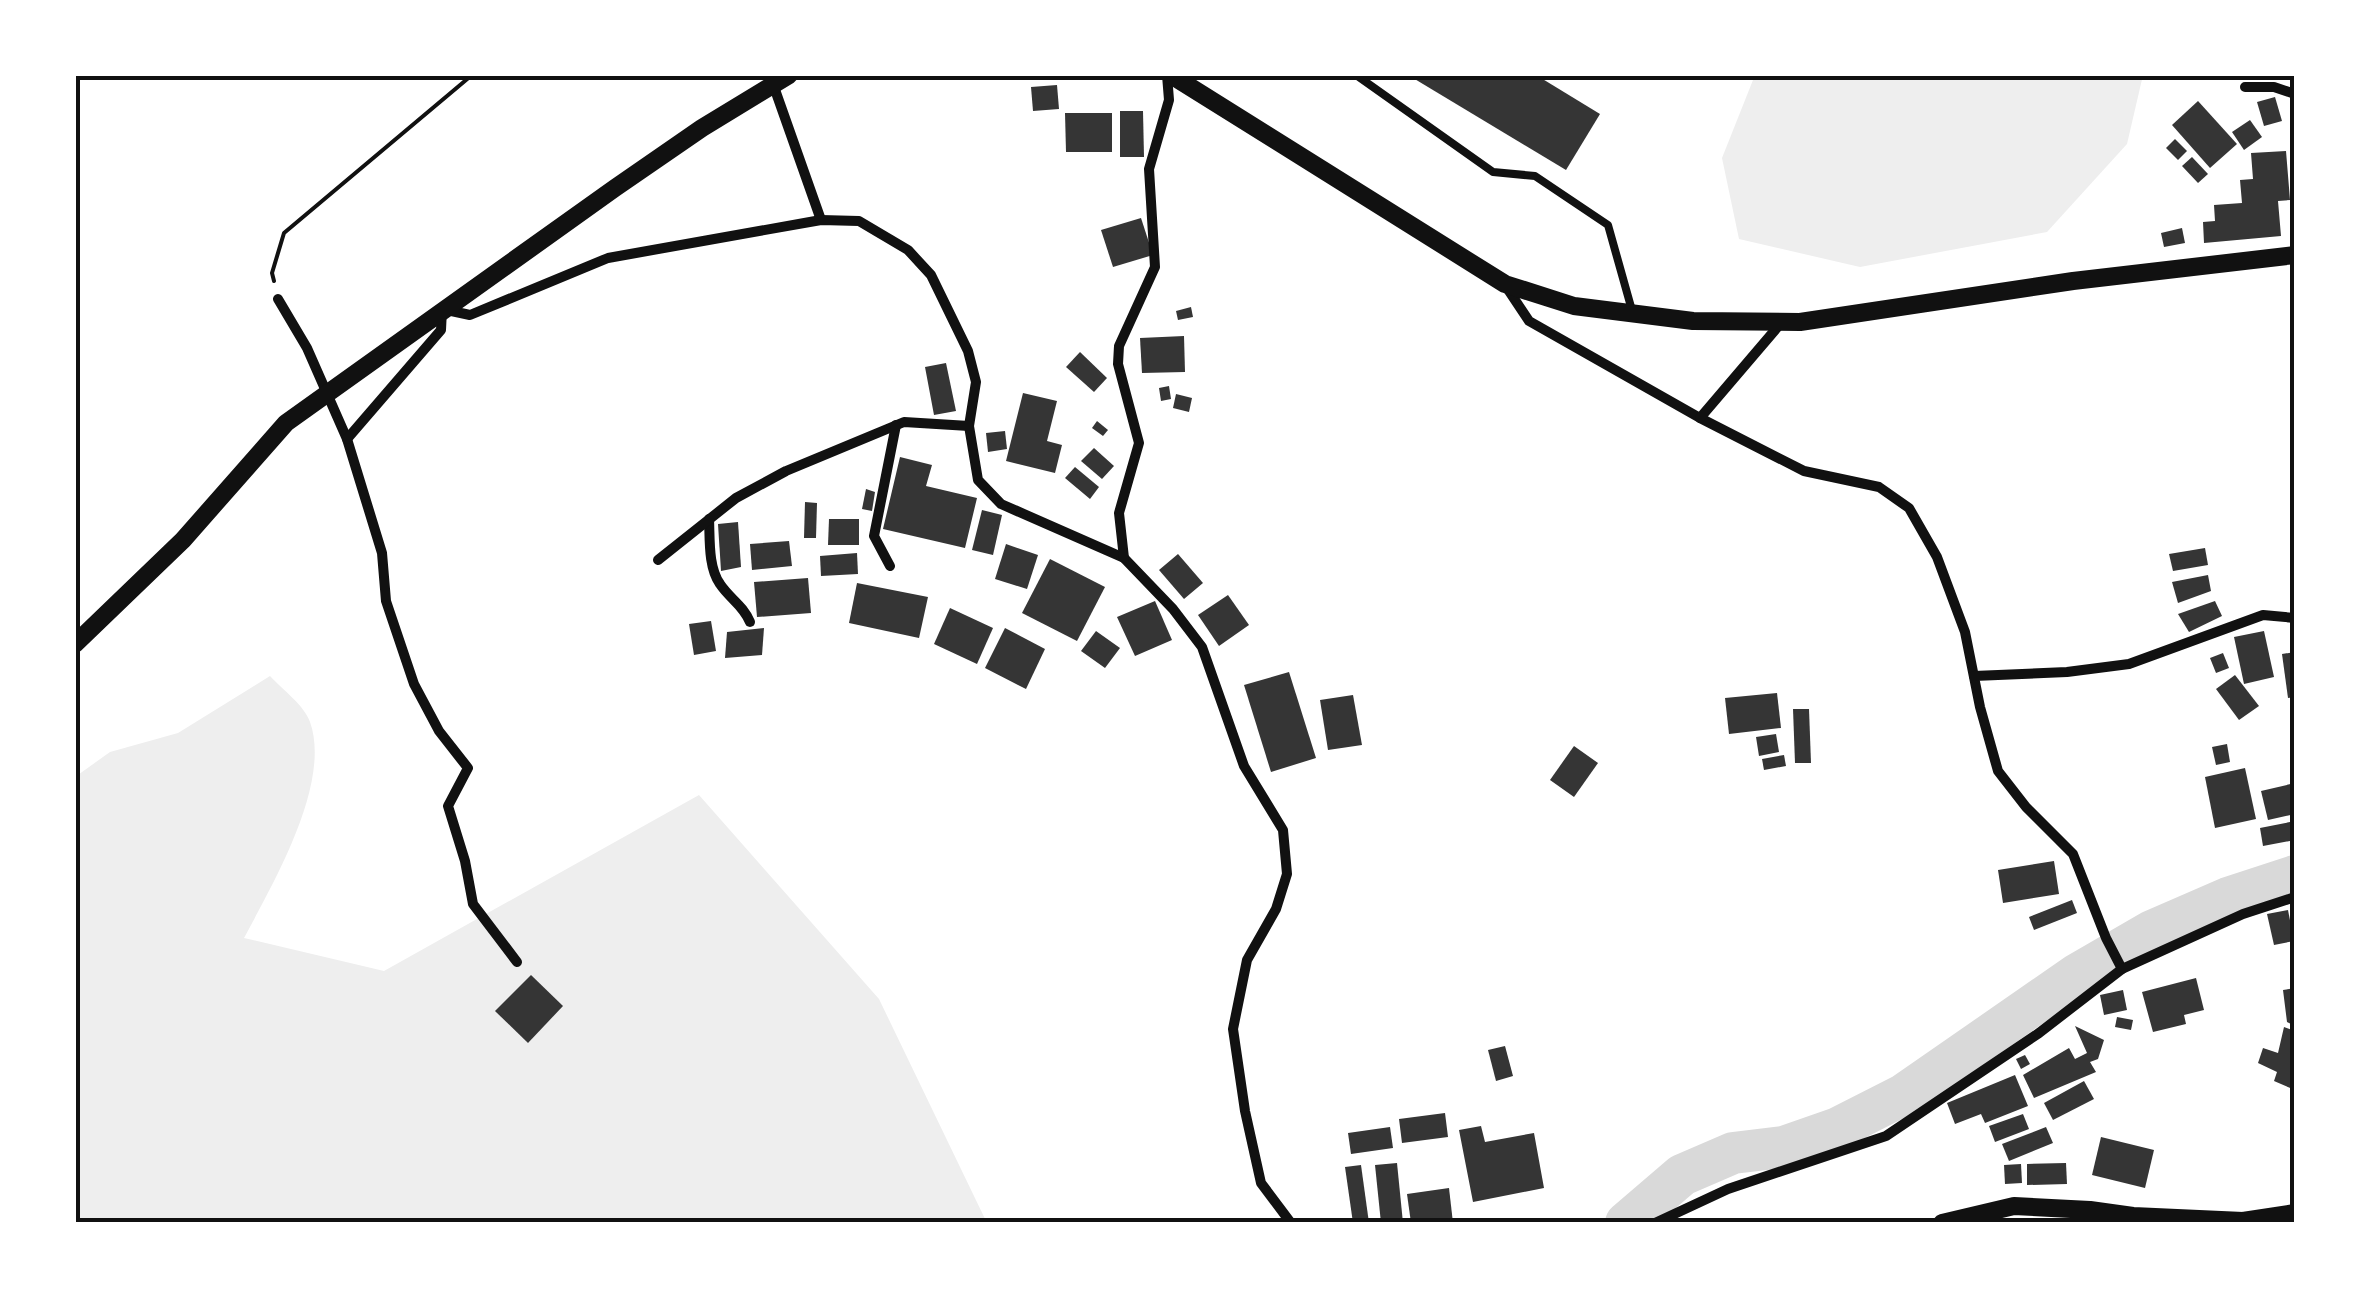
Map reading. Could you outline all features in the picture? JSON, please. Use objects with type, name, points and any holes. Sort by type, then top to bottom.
[{"type":"street","points":[[1169,75],[1505,284],[1574,306],[1693,321],[1800,322],[2073,281],[2295,254]]},
{"type":"street","points":[[1124,558],[1119,513],[1139,442],[1118,364],[1119,346],[1155,267],[1149,169],[1170,100],[1169,75]]},
{"type":"street","points":[[75,644],[183,540],[286,424],[442,309],[702,128],[781,80],[821,220]]},
{"type":"street","points":[[2245,87],[2274,88],[2295,94]]},
{"type":"street","points":[[442,309],[470,315],[608,258],[821,220],[859,221],[908,250],[931,275],[968,351],[976,382],[968,426],[978,480],[1001,504],[1124,558],[1173,608],[1202,648],[1244,766],[1283,830],[1287,874],[1276,909],[1247,960],[1233,1029],[1244,1111],[1261,1183],[1291,1223]]},
{"type":"street","points":[[1505,284],[1529,322],[1700,418],[1804,471],[1879,487],[1909,508],[1937,556],[1965,632],[1998,771],[2026,807],[2073,854],[2121,967]]},
{"type":"street","points":[[278,299],[308,348],[347,439],[382,553],[386,601],[414,684],[439,731],[468,768],[448,806],[474,904],[517,962]]},
{"type":"street","points":[[347,439],[441,330],[442,309]]},
{"type":"street","points":[[1700,418],[1782,322]]},
{"type":"street","points":[[658,560],[736,498],[786,471],[904,422],[968,426]]},
{"type":"street","points":[[890,566],[874,536],[896,425]]},
{"type":"street","points":[[708,519],[718,582],[744,608],[750,622]]},
{"type":"street","points":[[1974,676],[2067,672],[2129,664],[2263,616],[2295,618]]},
{"type":"street","points":[[1655,1223],[1728,1189],[1886,1136],[2040,1033],[2121,967],[2243,914],[2295,897]]},
{"type":"street","points":[[1942,1223],[2014,1206],[2243,1221],[2295,1212]]},
{"type":"lane","points":[[1356,75],[1493,172],[1535,176],[1608,224],[1633,314]]},
{"type":"path","points":[[278,299],[272,273],[284,234],[472,75]]},
{"type":"shaded area","points":[[1755,75],[2143,75],[2127,144],[2047,232],[1860,267],[1739,239],[1722,158]]},
{"type":"shaded area","points":[[270,676],[310,722],[315,747],[313,774],[296,833],[244,938],[384,971],[699,795],[879,999],[987,1223],[75,1223],[75,777],[110,752],[178,733]]},
{"type":"building","points":[[1408,75],[1536,75],[1600,114],[1566,170]]},
{"type":"building","points":[[1057,85],[1059,109],[1033,111],[1031,87]]},
{"type":"building","points":[[2275,97],[2282,121],[2264,126],[2257,102]]},
{"type":"building","points":[[2198,101],[2237,144],[2210,168],[2172,125]]},
{"type":"building","points":[[1120,111],[1143,111],[1144,157],[1120,157]]},
{"type":"building","points":[[1065,113],[1112,113],[1112,152],[1066,152]]},
{"type":"building","points":[[2250,120],[2262,137],[2244,150],[2232,132]]},
{"type":"building","points":[[2175,139],[2187,151],[2178,160],[2166,148]]},
{"type":"building","points":[[2286,151],[2290,200],[2278,201],[2281,236],[2204,243],[2203,222],[2215,221],[2214,205],[2242,203],[2240,180],[2253,179],[2251,153]]},
{"type":"building","points":[[2192,157],[2208,174],[2198,183],[2182,166]]},
{"type":"building","points":[[1141,218],[1153,255],[1113,267],[1101,230]]},
{"type":"building","points":[[2182,228],[2185,243],[2164,247],[2161,233]]},
{"type":"building","points":[[1191,307],[1193,317],[1178,320],[1176,311]]},
{"type":"building","points":[[1184,336],[1185,372],[1142,373],[1140,338]]},
{"type":"building","points":[[1080,352],[1107,378],[1094,392],[1066,367]]},
{"type":"building","points":[[946,363],[956,411],[934,415],[925,367]]},
{"type":"building","points":[[1169,386],[1171,399],[1161,401],[1159,388]]},
{"type":"building","points":[[1023,393],[1057,401],[1047,441],[1062,445],[1055,473],[1006,461]]},
{"type":"building","points":[[1176,394],[1192,398],[1189,412],[1173,408]]},
{"type":"building","points":[[1097,421],[1108,430],[1103,436],[1092,428]]},
{"type":"building","points":[[1005,431],[1007,449],[988,452],[986,433]]},
{"type":"building","points":[[1094,448],[1114,466],[1102,479],[1081,461]]},
{"type":"building","points":[[900,457],[932,465],[926,486],[977,498],[965,548],[883,529]]},
{"type":"building","points":[[1075,467],[1099,487],[1090,499],[1065,478]]},
{"type":"building","points":[[866,489],[875,492],[872,511],[862,509]]},
{"type":"building","points":[[805,502],[817,503],[816,538],[804,538]]},
{"type":"building","points":[[982,510],[1002,515],[993,555],[972,550]]},
{"type":"building","points":[[829,519],[859,519],[859,545],[828,545]]},
{"type":"building","points":[[738,522],[741,567],[721,571],[718,524]]},
{"type":"building","points":[[789,541],[792,566],[752,570],[750,544]]},
{"type":"building","points":[[1006,544],[1038,555],[1027,589],[995,579]]},
{"type":"building","points":[[2205,548],[2208,565],[2173,571],[2169,554]]},
{"type":"building","points":[[857,553],[858,574],[821,576],[820,556]]},
{"type":"building","points":[[1178,554],[1203,583],[1184,599],[1159,570]]},
{"type":"building","points":[[1050,559],[1105,587],[1077,641],[1022,613]]},
{"type":"building","points":[[2208,575],[2211,591],[2178,603],[2172,582]]},
{"type":"building","points":[[808,578],[811,613],[757,617],[754,582]]},
{"type":"building","points":[[857,583],[928,597],[919,638],[849,623]]},
{"type":"building","points":[[1228,595],[1249,625],[1219,646],[1198,615]]},
{"type":"building","points":[[1155,601],[1172,640],[1135,656],[1117,617]]},
{"type":"building","points":[[2215,601],[2222,616],[2189,632],[2178,614]]},
{"type":"building","points":[[950,608],[993,628],[977,664],[934,644]]},
{"type":"building","points":[[711,621],[716,651],[694,655],[689,624]]},
{"type":"building","points":[[764,628],[762,655],[725,658],[727,632]]},
{"type":"building","points":[[1005,628],[1045,649],[1026,689],[985,668]]},
{"type":"building","points":[[1096,631],[1120,648],[1105,668],[1081,651]]},
{"type":"building","points":[[2264,631],[2274,677],[2244,684],[2234,637]]},
{"type":"building","points":[[2295,652],[2295,697],[2288,698],[2282,654]]},
{"type":"building","points":[[2223,653],[2229,668],[2216,673],[2210,658]]},
{"type":"building","points":[[1289,672],[1316,758],[1271,772],[1244,685]]},
{"type":"building","points":[[2235,675],[2259,706],[2239,720],[2216,689]]},
{"type":"building","points":[[1777,693],[1781,728],[1729,734],[1725,698]]},
{"type":"building","points":[[1353,695],[1362,745],[1328,750],[1320,700]]},
{"type":"building","points":[[1793,709],[1809,709],[1811,763],[1795,763]]},
{"type":"building","points":[[1776,734],[1779,752],[1759,756],[1756,737]]},
{"type":"building","points":[[2227,744],[2230,762],[2216,765],[2212,747]]},
{"type":"building","points":[[1574,746],[1598,763],[1574,797],[1550,780]]},
{"type":"building","points":[[1784,755],[1786,766],[1764,770],[1762,759]]},
{"type":"building","points":[[2245,768],[2256,819],[2215,828],[2205,777]]},
{"type":"building","points":[[2295,783],[2295,814],[2268,820],[2261,791]]},
{"type":"building","points":[[2295,821],[2295,840],[2263,846],[2260,828]]},
{"type":"building","points":[[2054,861],[2059,894],[2003,903],[1998,870]]},
{"type":"building","points":[[2072,900],[2077,913],[2034,930],[2029,917]]},
{"type":"building","points":[[2288,910],[2294,941],[2274,945],[2267,914]]},
{"type":"building","points":[[531,975],[563,1006],[528,1043],[495,1011]]},
{"type":"building","points":[[2196,978],[2204,1010],[2184,1015],[2186,1024],[2153,1032],[2142,992]]},
{"type":"building","points":[[2295,988],[2295,1026],[2287,1022],[2283,990]]},
{"type":"building","points":[[2123,990],[2127,1010],[2104,1015],[2100,995]]},
{"type":"building","points":[[2117,1017],[2133,1020],[2131,1030],[2115,1027]]},
{"type":"building","points":[[2075,1026],[2104,1040],[2098,1059],[2090,1062],[2096,1072],[2034,1098],[2023,1075],[2069,1048],[2075,1059],[2087,1053]]},
{"type":"building","points":[[2284,1027],[2295,1031],[2295,1090],[2274,1081],[2277,1072],[2258,1063],[2263,1048],[2278,1053]]},
{"type":"building","points":[[1505,1046],[1513,1076],[1496,1081],[1488,1050]]},
{"type":"building","points":[[2025,1055],[2030,1064],[2021,1069],[2016,1059]]},
{"type":"building","points":[[2015,1075],[2028,1106],[1985,1123],[1981,1114],[1955,1124],[1947,1103]]},
{"type":"building","points":[[2084,1081],[2094,1099],[2053,1120],[2044,1103]]},
{"type":"building","points":[[1445,1113],[1448,1137],[1402,1143],[1399,1119]]},
{"type":"building","points":[[2023,1114],[2029,1129],[1995,1142],[1989,1126]]},
{"type":"building","points":[[1481,1126],[1485,1142],[1534,1133],[1544,1188],[1473,1202],[1459,1130]]},
{"type":"building","points":[[1390,1127],[1393,1148],[1351,1154],[1348,1133]]},
{"type":"building","points":[[2046,1127],[2053,1143],[2009,1161],[2002,1144]]},
{"type":"building","points":[[2101,1137],[2154,1150],[2145,1188],[2092,1175]]},
{"type":"building","points":[[1397,1163],[1403,1223],[1381,1223],[1375,1165]]},
{"type":"building","points":[[2066,1163],[2067,1184],[2027,1185],[2027,1164]]},
{"type":"building","points":[[2021,1164],[2022,1183],[2005,1184],[2004,1165]]},
{"type":"building","points":[[1361,1165],[1369,1223],[1353,1223],[1345,1167]]},
{"type":"building","points":[[1449,1188],[1453,1223],[1411,1223],[1407,1194]]},
{"type":"waterway","points":[[1626,1223],[1682,1175],[1733,1153],[1784,1147],[1838,1128],[1903,1095],[2076,975],[2152,931],[2228,898],[2295,876]]}]
